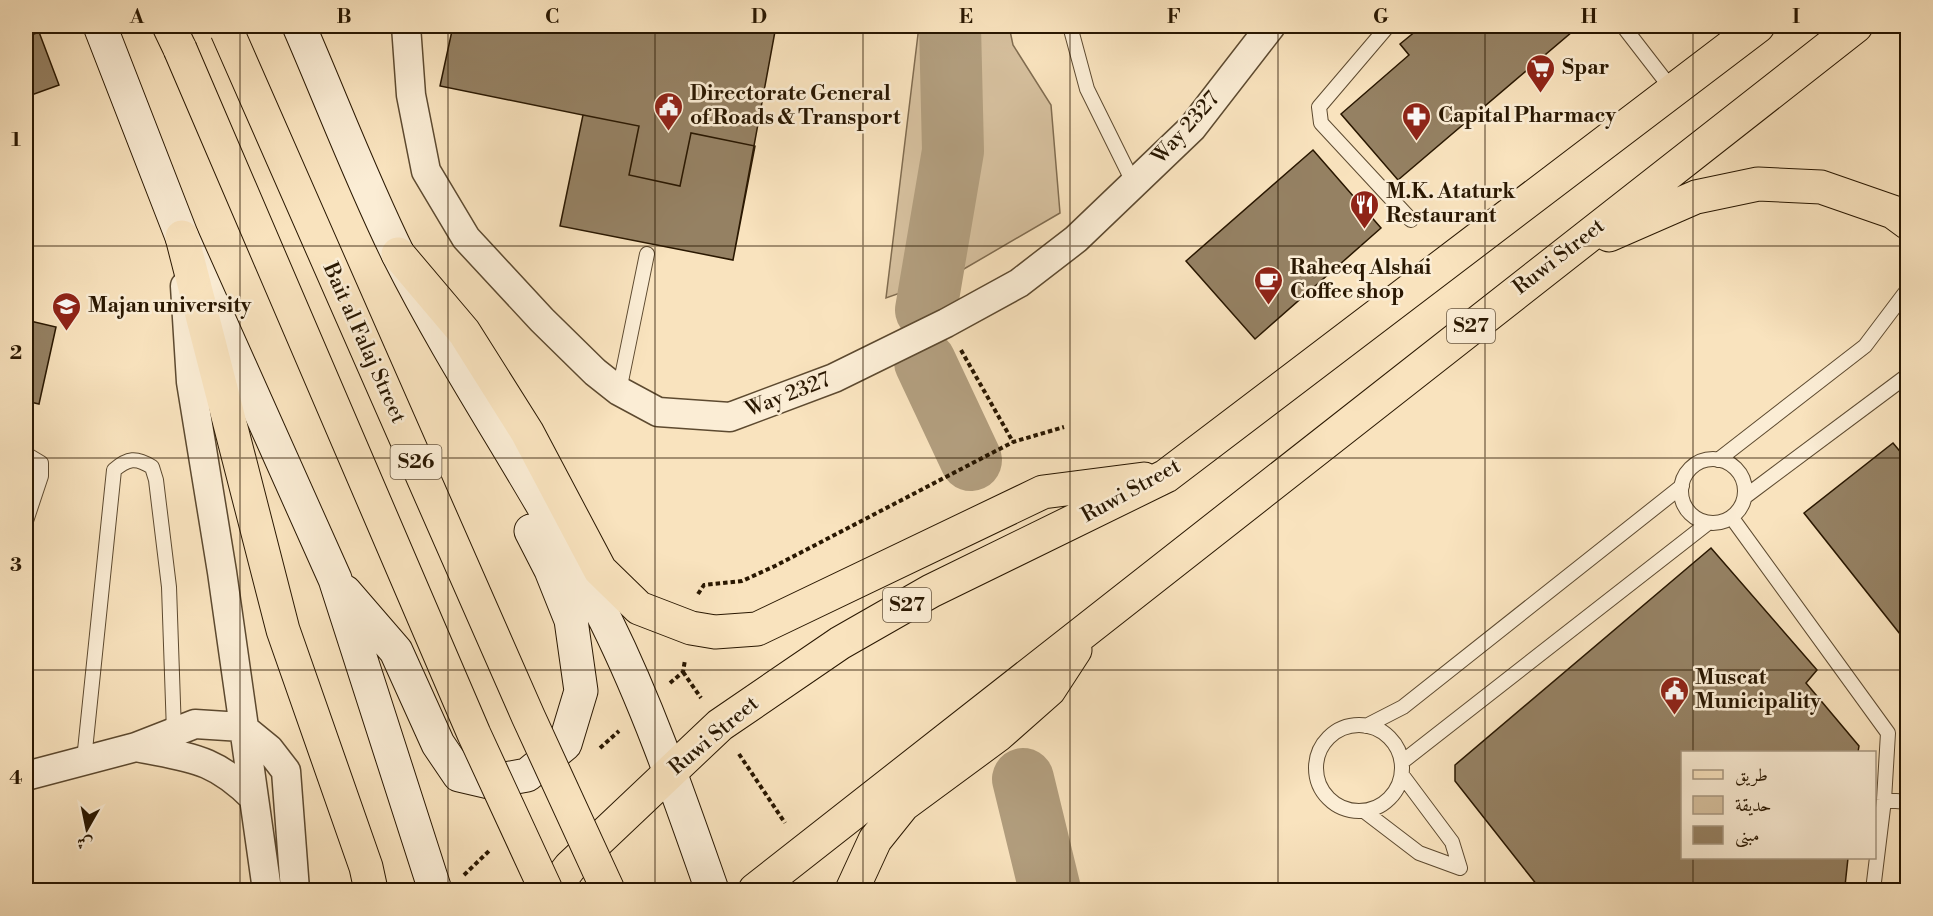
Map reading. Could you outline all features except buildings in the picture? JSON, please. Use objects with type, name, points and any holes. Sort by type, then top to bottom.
[{"type":"main road","name":"Ruwi Street","points":[[552,891],[570,867],[720,725],[840,643],[931,591],[1166,476],[1758,26]]},
{"type":"main road","name":"Ruwi Street","points":[[754,891],[1529,280],[1856,26]]},
{"type":"main road","name":"Bait al Falaj Street","points":[[226,28],[523,705],[608,891]]},
{"type":"main road","name":"S26","points":[[174,37],[469,723],[546,891]]},
{"type":"main road","points":[[1529,280],[1625,226],[1696,197],[1758,184],[1821,187],[1893,212],[1908,223]]},
{"type":"main road","points":[[182,237],[283,630],[366,867],[370,891]]},
{"type":"main road","points":[[398,254],[464,333],[527,432],[600,570],[639,608],[691,628],[715,632],[757,629],[1043,492],[1166,476]]},
{"type":"main road","points":[[852,891],[875,840],[903,805],[998,735],[1049,690],[1088,629]]},
{"type":"street","points":[[100,26],[182,237],[335,579],[435,891]]},
{"type":"street","points":[[299,26],[398,254],[455,363],[541,503],[606,621],[670,771],[712,891]]},
{"type":"street","name":"Way 2327","points":[[406,26],[411,95],[426,171],[466,238],[542,320],[595,372],[619,391],[658,412],[730,417],[834,378],[946,323],[1019,283],[1076,239],[1192,128],[1271,26]]},
{"type":"street","points":[[182,237],[191,382],[222,572],[242,727],[267,891]]},
{"type":"street","points":[[335,579],[396,651],[438,744],[459,775],[489,783],[527,775],[565,744],[581,691],[571,620],[551,570],[478,439],[455,363]]},
{"type":"street","points":[[26,776],[136,747],[195,724],[242,727],[269,749],[286,771],[295,891]]},
{"type":"street","points":[[136,747],[206,762],[232,777],[254,798]]},
{"type":"lane","points":[[1070,26],[1087,89],[1134,184]]},
{"type":"lane","points":[[1388,26],[1319,107],[1321,123],[1411,220]]},
{"type":"lane","points":[[1623,26],[1674,92]]},
{"type":"lane","points":[[619,391],[646,254]]},
{"type":"lane","points":[[1366,726],[1403,707],[1682,486],[1691,468],[1698,463],[1718,459],[1865,346],[1908,289]]},
{"type":"lane","points":[[1746,496],[1908,375]]},
{"type":"lane","points":[[26,454],[40,463],[41,476],[26,521]]},
{"type":"lane","points":[[84,760],[114,470],[125,460],[139,459],[152,467],[156,480],[169,587],[174,732]]},
{"type":"lane","points":[[1682,486],[1684,506],[1699,520],[1708,523],[1732,519],[1743,505],[1746,496],[1742,476],[1736,469],[1718,459]]},
{"type":"lane","points":[[1732,519],[1888,733],[1884,800],[1873,891]]},
{"type":"lane","points":[[1364,811],[1419,853],[1460,868],[1452,842],[1402,768],[1390,738],[1366,726],[1351,726],[1337,731],[1326,740],[1319,753],[1316,768],[1318,782],[1325,795],[1336,805],[1350,811],[1378,808],[1398,788],[1402,768],[1708,523]]},
{"type":"lane","points":[[1884,800],[1908,802]]},
{"type":"path","points":[[946,323],[1013,442]]},
{"type":"path","points":[[691,628],[698,592],[704,585],[742,581],[1013,442],[1064,427]]},
{"type":"path","points":[[683,672],[804,850]]},
{"type":"green space","points":[[919,26],[1009,26],[1013,45],[1051,105],[1060,213],[957,273],[886,298]]},
{"type":"waterway","points":[[926,310],[953,151],[950,26]]},
{"type":"waterway","points":[[925,362],[971,460]]},
{"type":"waterway","points":[[1023,779],[1050,890]]},
{"type":"place","name":"Spar","points":[[1541,94]]},
{"type":"place","name":"Directorate General of Roads & Transport","points":[[669,132]]},
{"type":"place","name":"Capital Pharmacy","points":[[1417,142]]},
{"type":"place","name":"M.K. Ataturk Restaurant","points":[[1365,230]]},
{"type":"place","name":"Raheeq Alshai Coffee shop","points":[[1269,306]]},
{"type":"place","name":"Majan university","points":[[67,332]]},
{"type":"place","name":"Muscat Municipality","points":[[1674,716]]}]
